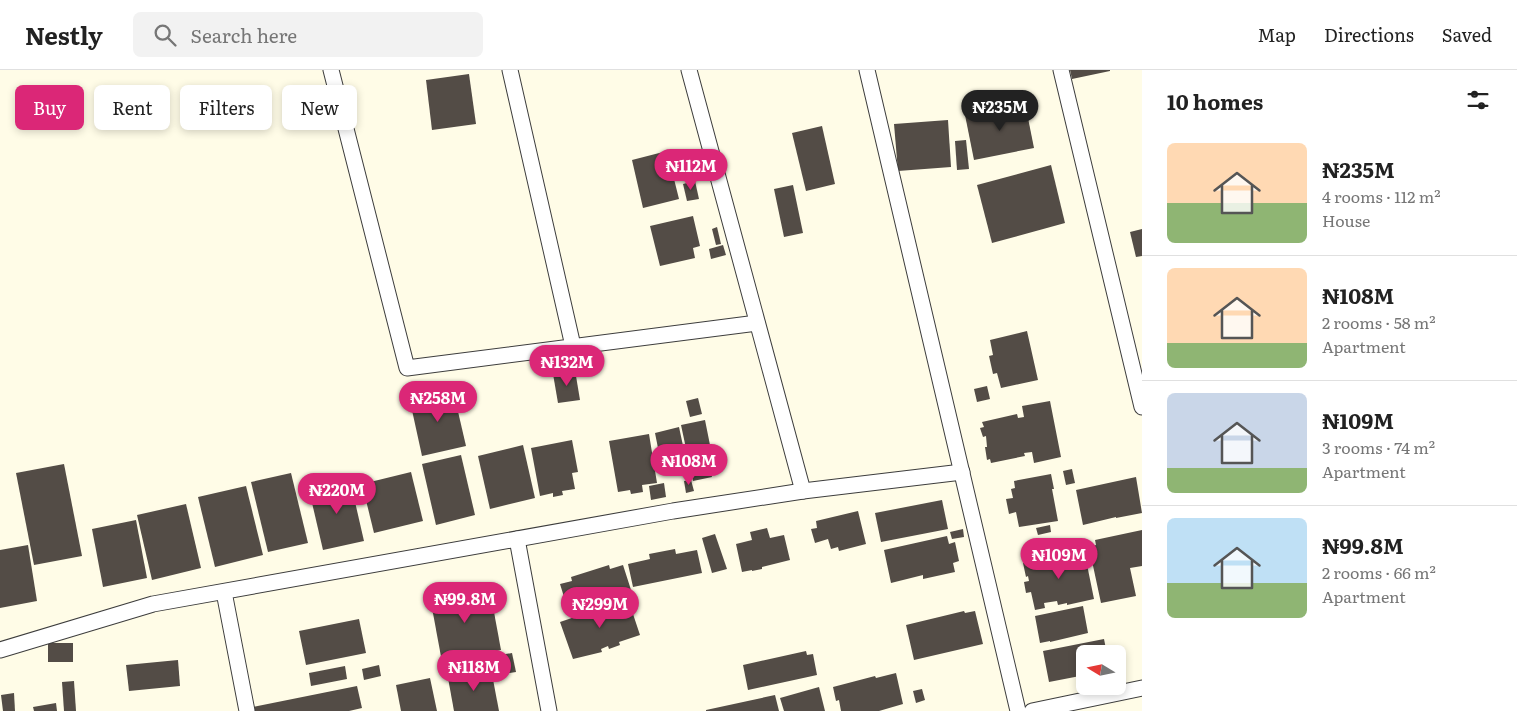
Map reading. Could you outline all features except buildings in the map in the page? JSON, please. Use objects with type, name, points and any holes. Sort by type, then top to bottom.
[{"type":"street","points":[[331,70],[406,368],[757,323]]},
{"type":"street","points":[[510,70],[573,346]]},
{"type":"street","points":[[689,70],[803,491]]},
{"type":"street","points":[[867,70],[1018,711]]},
{"type":"street","points":[[1062,70],[1142,407]]},
{"type":"street","points":[[0,650],[154,604],[672,511],[803,491],[962,472]]},
{"type":"street","points":[[517,540],[549,711]]},
{"type":"street","points":[[224,592],[247,711]]},
{"type":"street","points":[[1032,711],[1142,688]]}]
